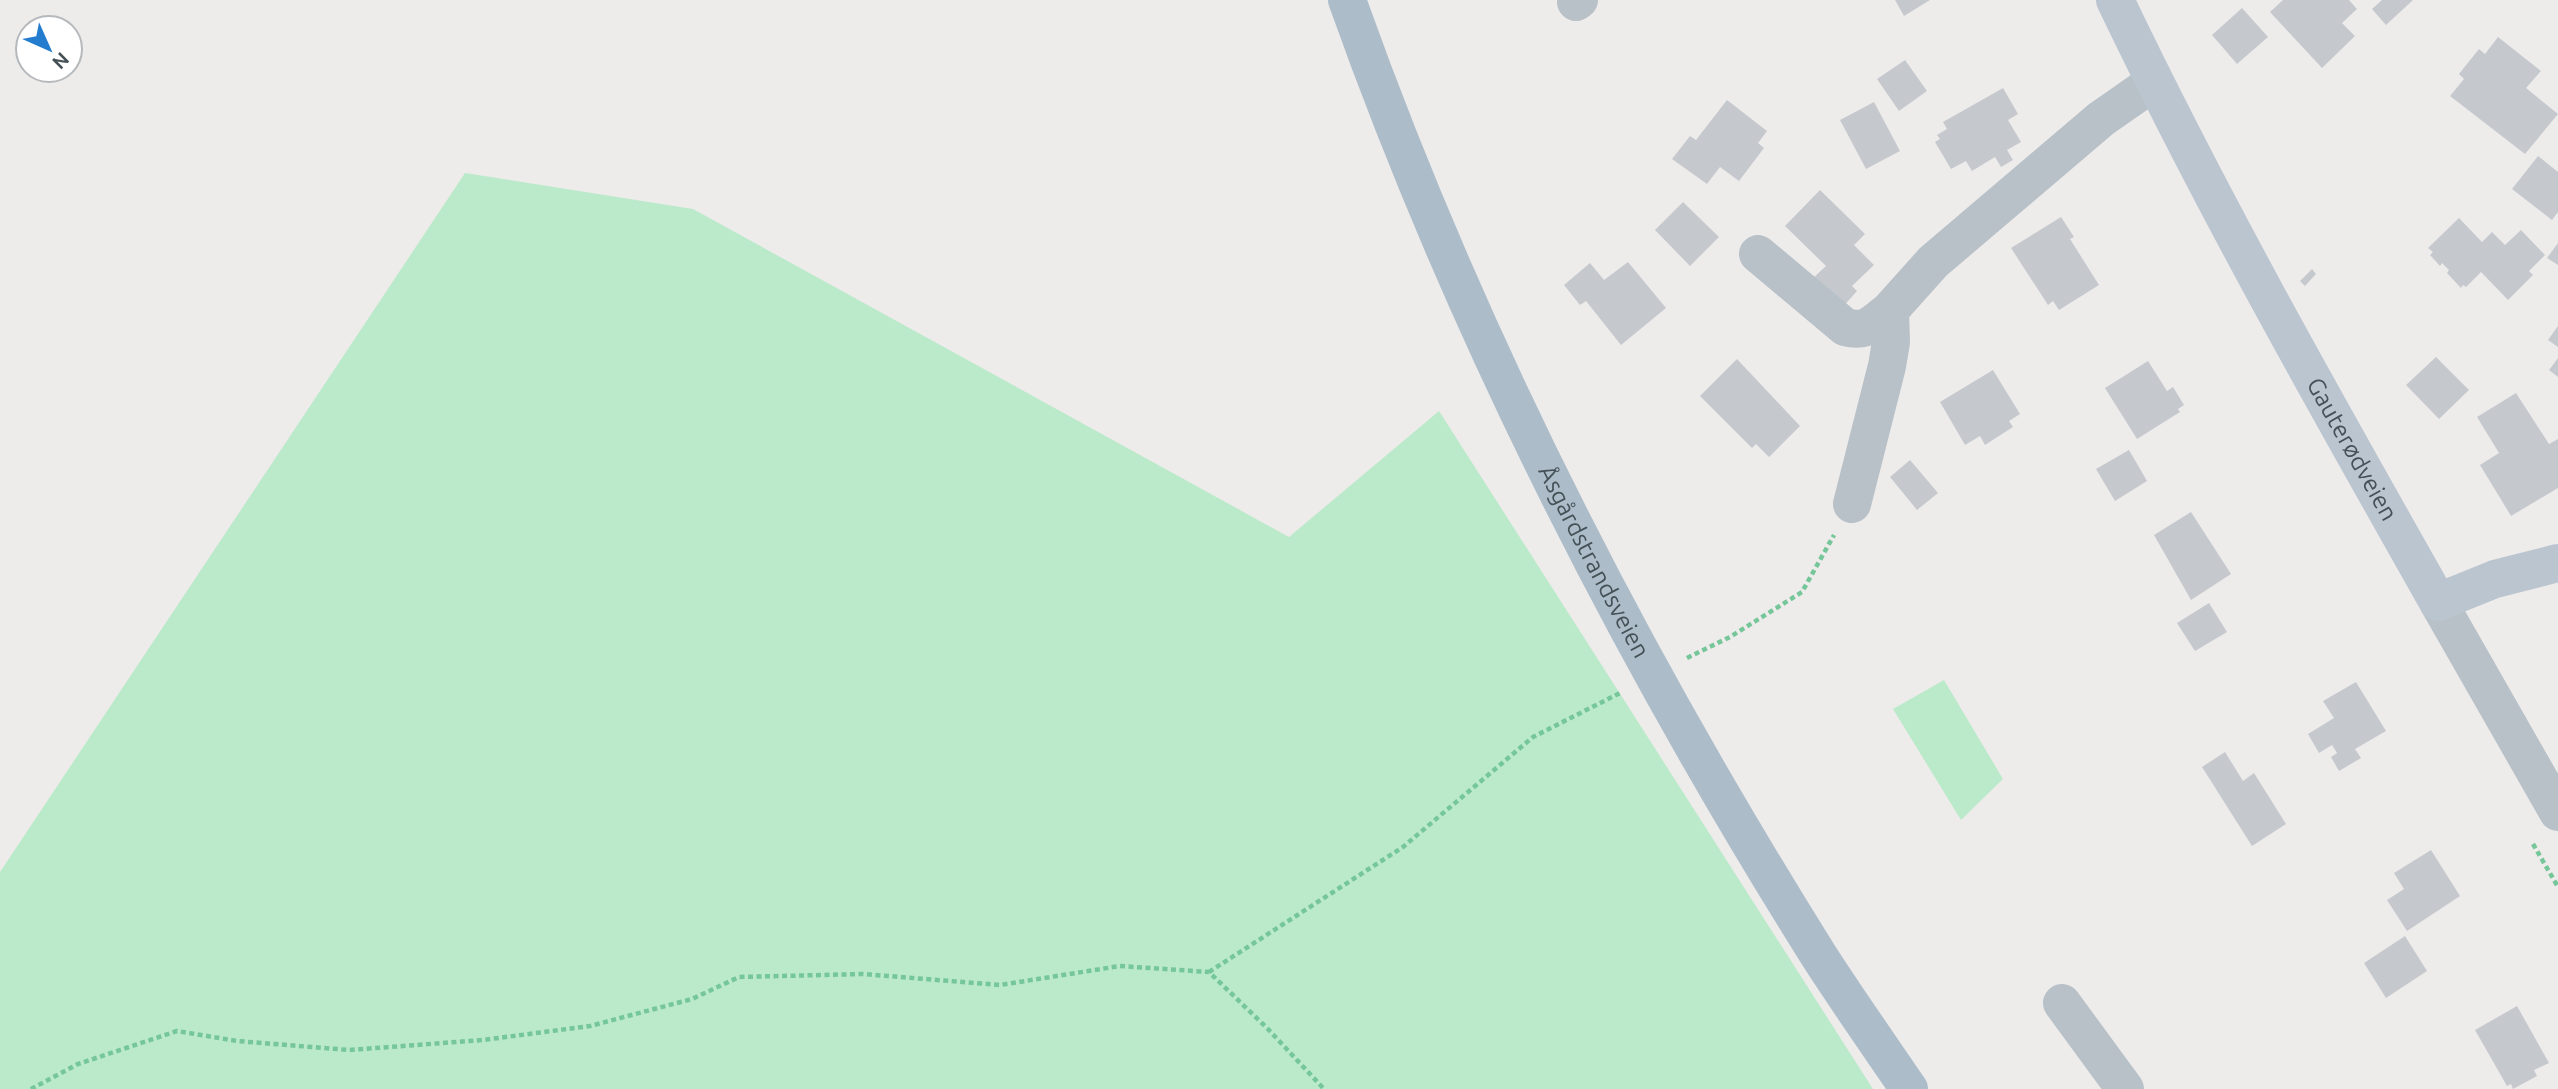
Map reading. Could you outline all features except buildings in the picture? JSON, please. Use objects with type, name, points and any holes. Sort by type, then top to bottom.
[{"type":"main road","name":"Åsgårdstrandsveien","points":[[1347,0],[1440,238],[1514,402],[1583,543],[1694,747],[1820,958],[1909,1089]]},
{"type":"main road","name":"Gauterødveien","points":[[2115,0],[2154,82],[2323,398],[2438,601]]},
{"type":"main road","points":[[2438,601],[2495,579],[2558,563]]},
{"type":"street","points":[[1758,254],[1845,327],[1859,331],[1868,328],[1890,310],[1933,262],[2101,119],[2154,82]]},
{"type":"street","points":[[1852,504],[1887,366],[1891,342],[1890,310]]},
{"type":"street","name":"Gauterødveien","points":[[2438,601],[2558,812]]},
{"type":"street","points":[[2062,1003],[2125,1089]]},
{"type":"path","points":[[31,1089],[78,1064],[177,1031],[237,1041],[349,1050],[483,1040],[590,1026],[692,999],[740,976],[863,974],[1000,985],[1120,966],[1209,972],[1403,847],[1533,737],[1730,637],[1802,592],[1852,504]]},
{"type":"path","points":[[1209,972],[1267,1028],[1324,1089]]},
{"type":"green space","points":[[465,173],[693,209],[1289,537],[1439,411],[1873,1089],[0,1089],[0,872]]},
{"type":"green space","points":[[1944,680],[2003,779],[1961,820],[1893,709]]}]
